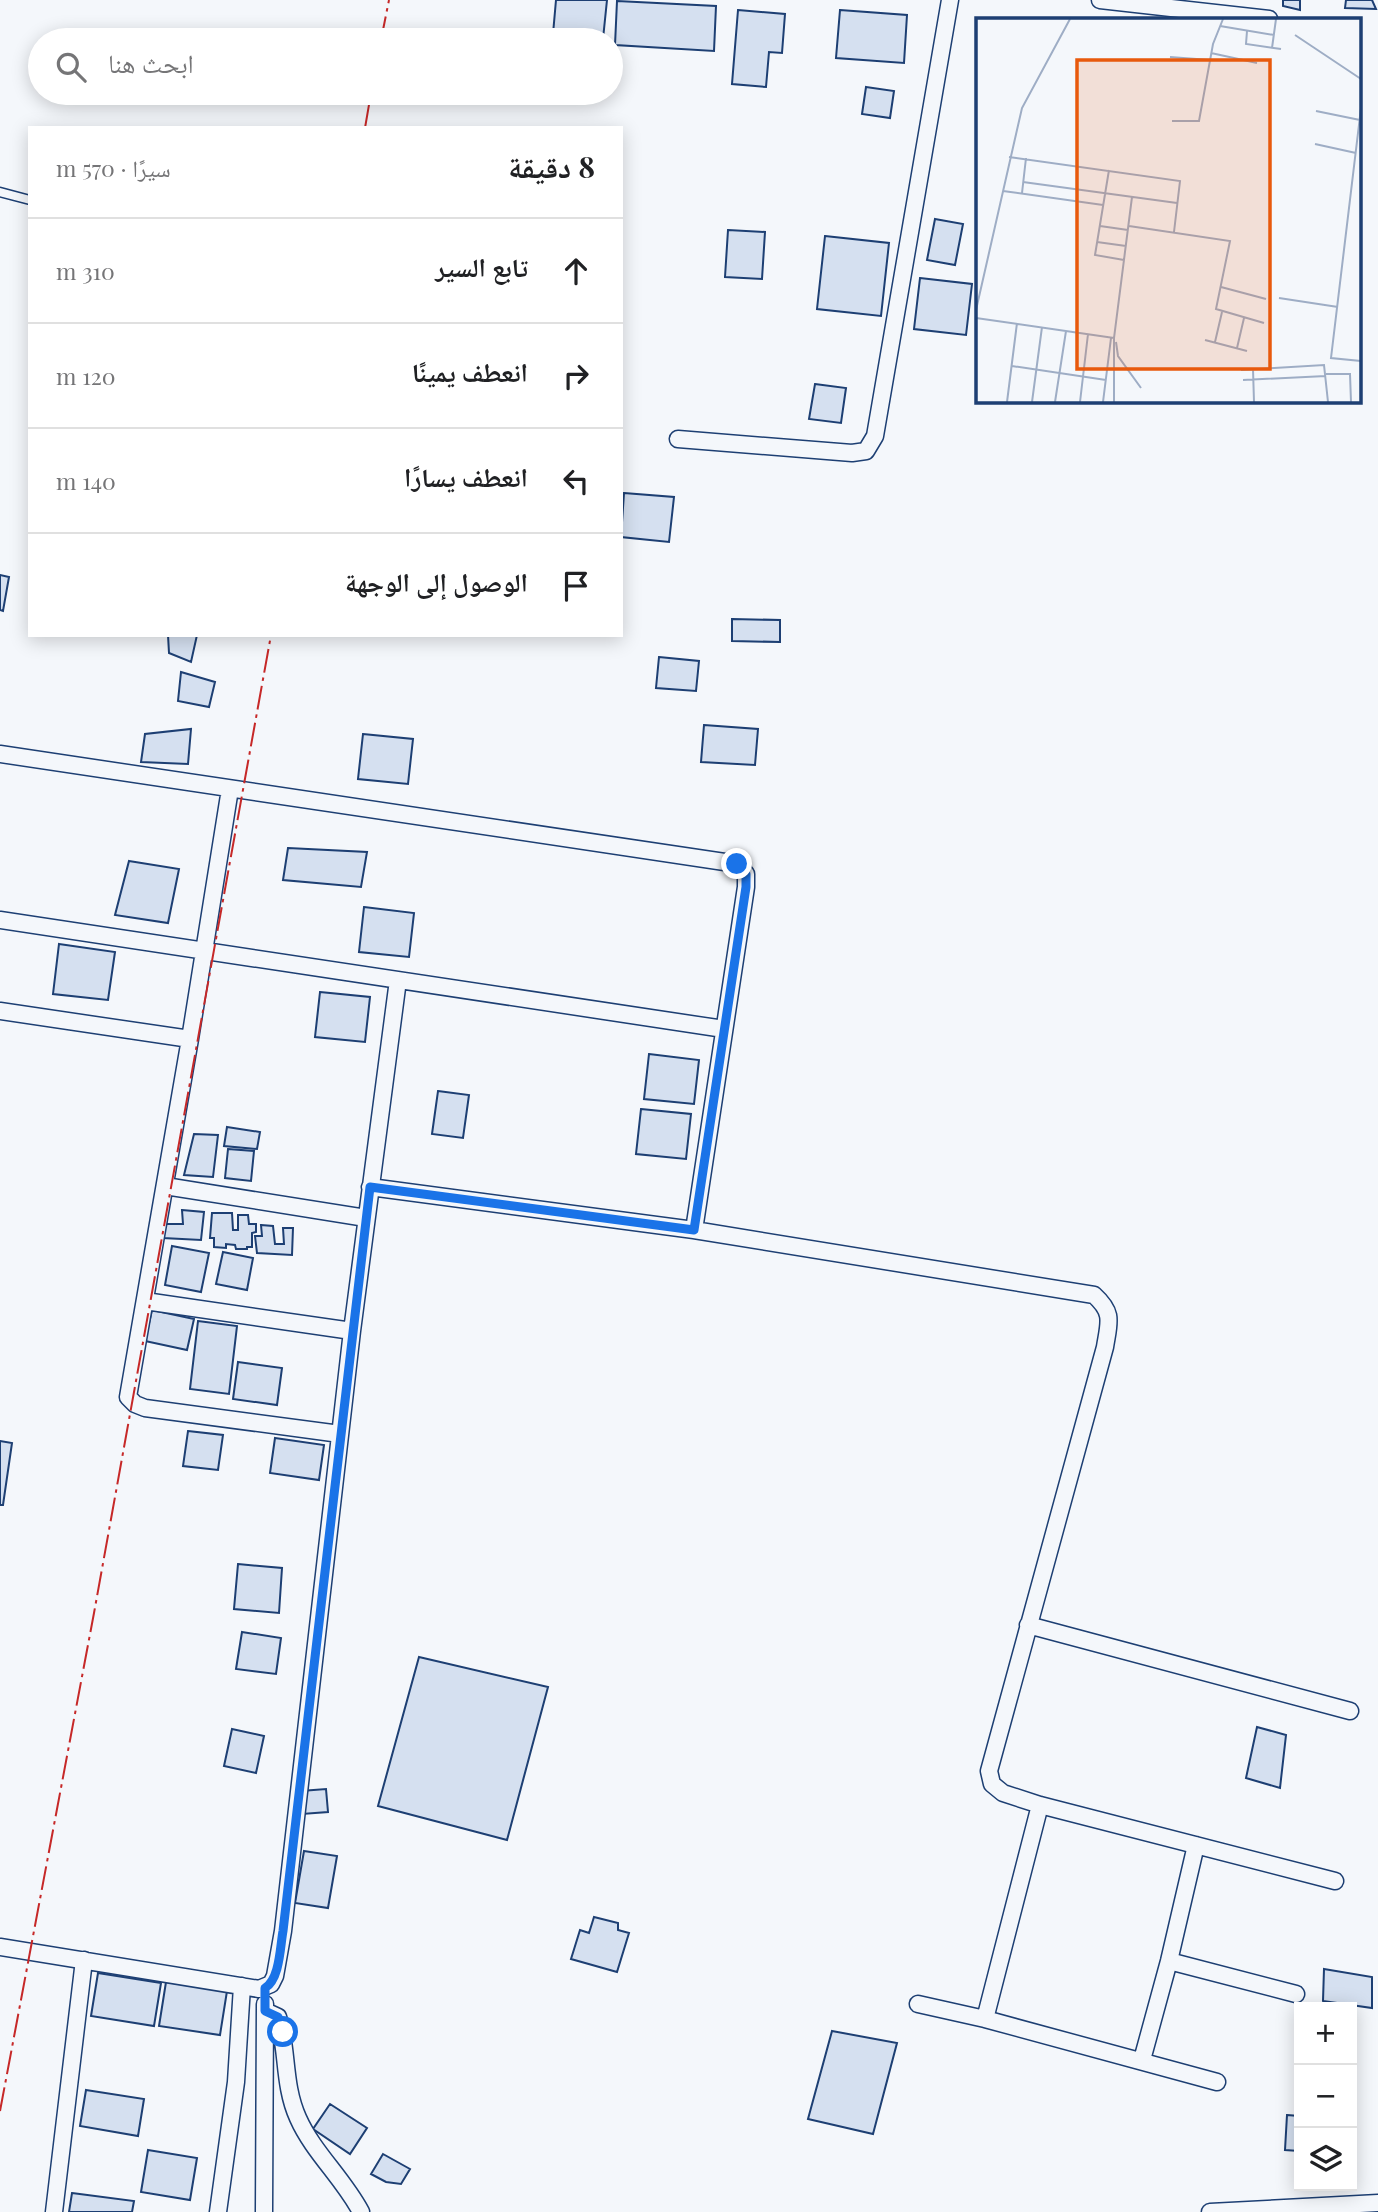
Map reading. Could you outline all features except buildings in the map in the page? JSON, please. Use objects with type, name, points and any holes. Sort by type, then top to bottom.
[{"type":"street","points":[[678,439],[852,453],[866,451],[874,436],[949,1],[932,0]]},
{"type":"street","points":[[1100,0],[1260,18]]},
{"type":"street","points":[[0,754],[737,864],[746,874],[746,887],[694,1230]]},
{"type":"street","points":[[230,789],[128,1397],[145,1408],[341,1434]]},
{"type":"street","points":[[0,920],[723,1029]]},
{"type":"street","points":[[0,1947],[242,1986],[265,1988],[275,1976],[283,1931],[352,1331],[398,980]]},
{"type":"street","points":[[0,1011],[190,1038]]},
{"type":"street","points":[[164,1186],[366,1218]]},
{"type":"street","points":[[370,1187],[694,1230],[1094,1295],[1106,1306],[1109,1324],[1105,1347],[989,1771],[992,1784],[1003,1793],[1040,1805],[1335,1881]]},
{"type":"street","points":[[145,1301],[352,1331]]},
{"type":"street","points":[[1028,1625],[1350,1711]]},
{"type":"street","points":[[985,2019],[1040,1805]]},
{"type":"street","points":[[1142,2060],[1169,1962],[1196,1845]]},
{"type":"street","points":[[54,2212],[84,1960]]},
{"type":"street","points":[[1169,1962],[1296,1994]]},
{"type":"street","points":[[218,2212],[236,2082],[242,1986]]},
{"type":"street","points":[[264,2212],[265,1988]]},
{"type":"street","points":[[918,2004],[985,2019],[1217,2082]]},
{"type":"street","points":[[265,2011],[278,2017],[281,2024],[293,2106],[306,2133],[350,2192],[361,2212]]},
{"type":"street","points":[[264,2108],[293,2106]]},
{"type":"street","points":[[1210,2212],[1378,2203]]},
{"type":"lane","points":[[0,192],[28,199]]},
{"type":"power","points":[[383,28],[389,0]]},
{"type":"power","points":[[365,126],[369,105]]},
{"type":"power","points":[[0,2111],[94,1613],[271,637]]},
{"type":"route","points":[[283,2032],[278,2017],[265,2011],[265,1988],[275,1976],[283,1931],[370,1187],[694,1230],[746,887],[746,874],[737,864]]}]
